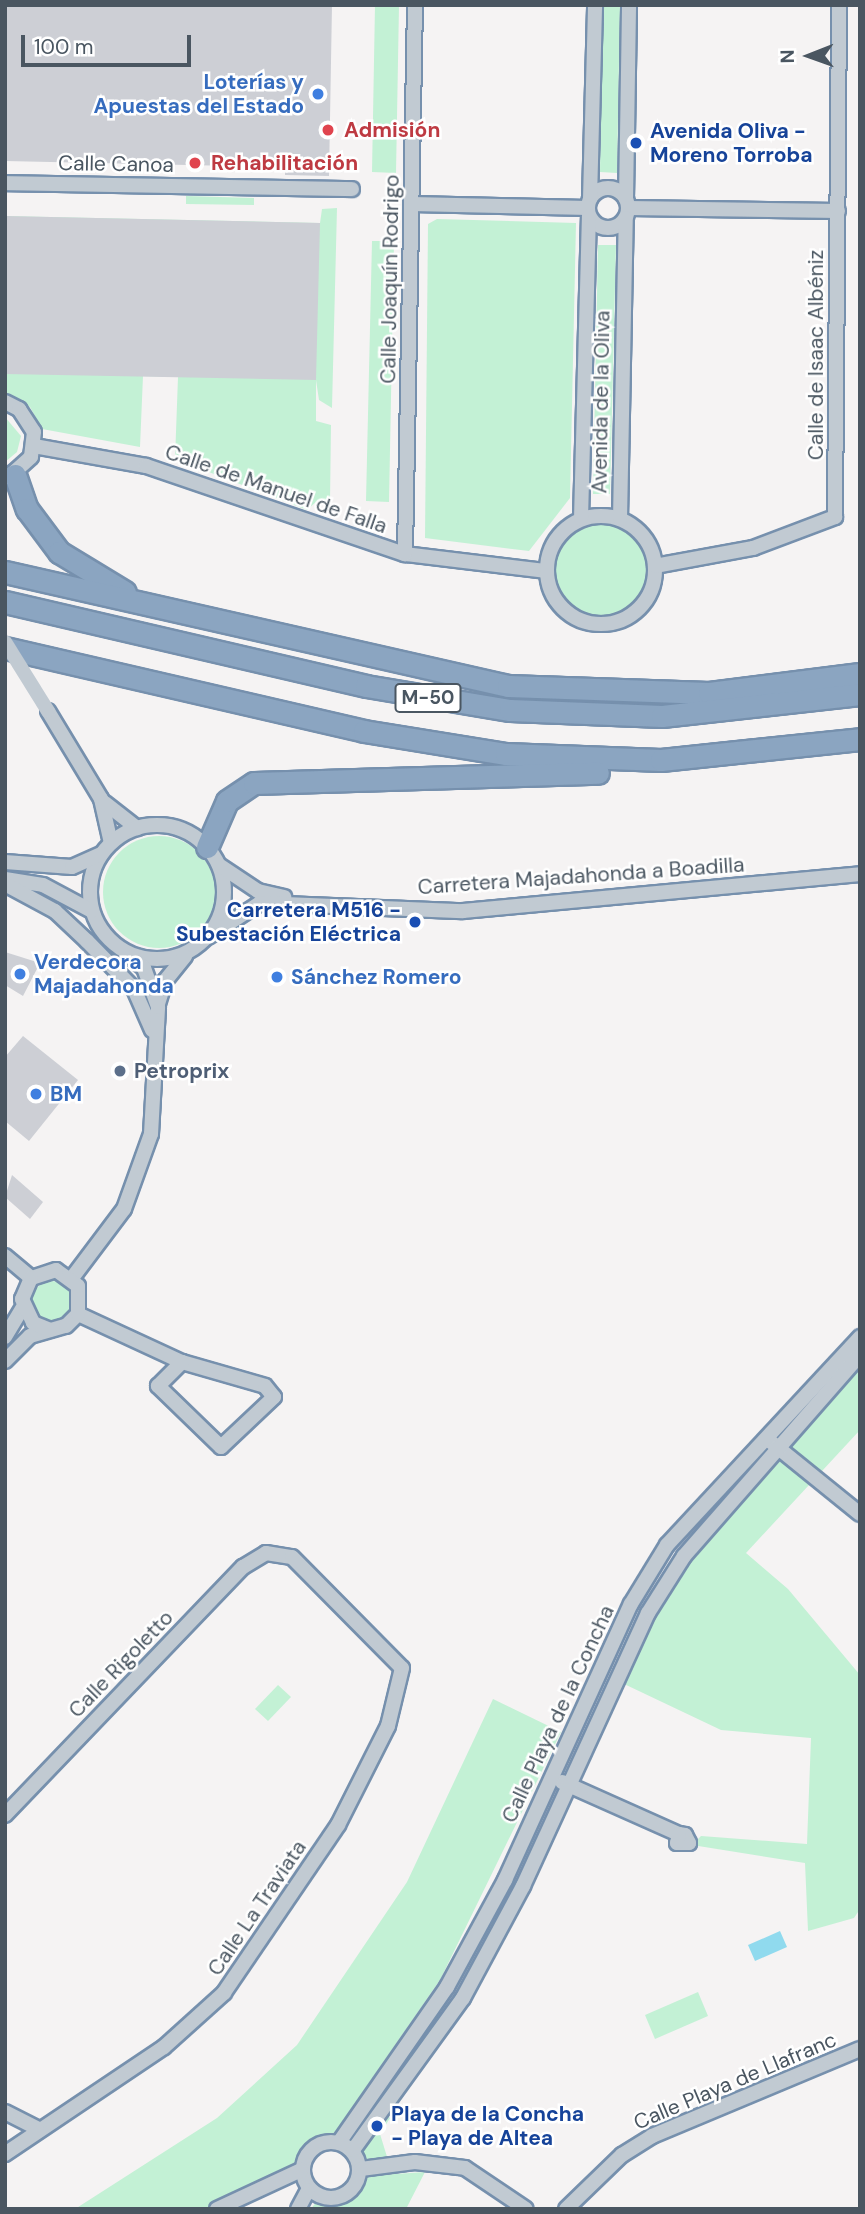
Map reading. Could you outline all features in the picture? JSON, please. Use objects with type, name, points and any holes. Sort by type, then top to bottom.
[{"type":"highway","points":[[10,477],[42,533],[79,570],[109,586],[281,638]]},
{"type":"highway","points":[[5,572],[445,676],[581,693],[709,693],[860,674]]},
{"type":"highway","name":"M-50","points":[[5,602],[366,686],[510,710],[662,716],[860,694]]},
{"type":"highway","name":"M-50","points":[[5,648],[364,731],[506,754],[661,760],[757,755],[860,739]]},
{"type":"highway","points":[[213,856],[227,801],[254,783],[281,778],[663,770],[860,747]]},
{"type":"street","name":"Calle Joaquín Rodrigo","points":[[405,554],[415,5]]},
{"type":"street","name":"Avenida de la Oliva","points":[[581,519],[595,5]]},
{"type":"street","name":"Avenida de la Oliva","points":[[629,5],[620,519],[645,538],[655,566]]},
{"type":"street","name":"Calle de Isaac Albéniz","points":[[655,566],[753,548],[835,517],[839,5]]},
{"type":"street","name":"Calle Canoa","points":[[5,186],[352,192]]},
{"type":"street","points":[[589,208],[608,187],[627,208],[838,211]]},
{"type":"street","points":[[412,204],[589,208],[607,229],[627,208]]},
{"type":"street","points":[[5,402],[29,419],[34,446],[10,477]]},
{"type":"street","name":"Calle de Manuel de Falla","points":[[34,446],[146,466],[405,554],[546,571]]},
{"type":"street","points":[[620,519],[581,519],[556,540],[546,571],[558,604],[586,623],[603,625],[641,606],[655,566]]},
{"type":"street","points":[[5,642],[101,799],[137,828]]},
{"type":"street","points":[[101,799],[107,848],[90,891],[92,911],[111,942],[144,968],[158,1007]]},
{"type":"street","points":[[5,862],[72,867],[137,828],[174,827],[213,856],[224,902],[208,937],[172,968],[158,1007],[158,1055],[144,1166],[124,1209],[72,1278]]},
{"type":"street","name":"Carretera Majadahonda a Boadilla","points":[[213,856],[258,891],[306,903]]},
{"type":"street","name":"Carretera Majadahonda a Boadilla","points":[[208,937],[260,903],[463,911],[860,874]]},
{"type":"street","points":[[5,882],[43,885],[92,911]]},
{"type":"street","points":[[5,882],[55,911],[134,989],[158,1055]]},
{"type":"street","points":[[127,953],[148,959],[192,951]]},
{"type":"street","points":[[5,1256],[31,1278]]},
{"type":"street","points":[[5,1337],[23,1307],[31,1278],[47,1270],[72,1278],[81,1295],[78,1314]]},
{"type":"street","points":[[23,1307],[33,1323],[50,1330]]},
{"type":"street","points":[[5,1362],[30,1336],[50,1330],[78,1314]]},
{"type":"street","points":[[78,1314],[182,1362],[265,1386],[274,1396],[221,1447],[159,1386],[182,1362]]},
{"type":"street","name":"Calle Playa de la Concha","points":[[340,2141],[446,1987],[551,1777],[631,1604],[667,1545],[764,1437],[860,1337]]},
{"type":"street","name":"Calle Playa de la Concha","points":[[353,2150],[463,1998],[569,1784],[648,1613],[684,1556],[776,1447],[860,1355]]},
{"type":"street","points":[[764,1437],[860,1514]]},
{"type":"street","name":"Calle La Traviata","points":[[5,2154],[37,2129],[164,2047],[224,1993],[338,1825],[388,1726],[403,1676],[398,1661],[292,1557],[274,1552]]},
{"type":"street","name":"Calle Rigoletto","points":[[5,1815],[243,1567],[274,1552]]},
{"type":"street","points":[[551,1777],[679,1834]]},
{"type":"street","name":"Calle Playa de Llafranc","points":[[566,2209],[622,2155],[652,2136],[860,2049]]},
{"type":"street","points":[[5,2112],[37,2129]]},
{"type":"street","points":[[217,2209],[302,2170],[316,2146],[340,2141],[353,2150],[361,2169],[350,2192],[325,2199],[308,2190]]},
{"type":"street","points":[[361,2169],[415,2162],[465,2168],[526,2209]]},
{"type":"street","points":[[298,2209],[308,2190],[302,2170]]},
{"type":"green space","points":[[375,5],[399,5],[396,173],[372,172]]},
{"type":"green space","points":[[602,5],[620,5],[617,173],[600,172]]},
{"type":"green space","points":[[186,196],[254,198],[254,205],[186,204]]},
{"type":"green space","points":[[337,208],[332,408],[319,400],[316,380],[316,421],[331,425],[330,502],[317,501],[307,510],[175,459],[178,377],[143,376],[140,447],[42,429],[30,407],[5,393],[5,216],[320,223],[322,209]]},
{"type":"green space","points":[[437,219],[576,223],[570,498],[529,551],[425,538],[428,224]]},
{"type":"green space","points":[[372,241],[394,241],[389,502],[366,501]]},
{"type":"green space","points":[[598,245],[616,245],[610,494],[593,494]]},
{"type":"green space","points":[[5,417],[21,436],[17,452],[5,462]]},
{"type":"green space","points":[[600,524],[618,527],[633,537],[643,552],[646,570],[643,588],[633,603],[618,613],[600,616],[582,613],[567,603],[557,588],[554,570],[557,552],[567,537],[582,527]]},
{"type":"green space","points":[[159,836],[180,841],[198,853],[210,871],[215,892],[210,913],[198,931],[180,943],[159,948],[138,943],[120,931],[108,913],[103,892],[108,871],[120,853],[138,841]]},
{"type":"green space","points":[[52,1281],[66,1287],[72,1301],[66,1315],[52,1321],[38,1315],[32,1301],[38,1287]]},
{"type":"green space","points":[[860,1362],[860,1430],[746,1553],[788,1589],[860,1675],[860,1909],[854,1918],[808,1931],[805,1863],[692,1845],[701,1836],[807,1844],[811,1738],[721,1730],[622,1683],[657,1608],[689,1560]]},
{"type":"green space","points":[[278,1685],[291,1697],[268,1721],[255,1709]]},
{"type":"green space","points":[[493,1699],[561,1732],[440,1980],[333,2135],[311,2141],[297,2165],[204,2209],[75,2209],[217,2118],[297,2045],[407,1882]]},
{"type":"green space","points":[[698,1992],[708,2016],[655,2039],[645,2015]]},
{"type":"green space","points":[[385,2113],[390,2118],[380,2134],[388,2160],[363,2164],[356,2151]]},
{"type":"green space","points":[[425,2172],[406,2209],[311,2209],[316,2202],[347,2203],[365,2176]]},
{"type":"water","points":[[780,1931],[787,1947],[755,1961],[748,1945]]},
{"type":"building","points":[[5,5],[332,5],[329,176],[285,175],[285,167],[5,161]]},
{"type":"building","points":[[5,216],[320,223],[316,380],[5,374]]},
{"type":"building","name":"Verdecora Majadahonda","points":[[5,952],[40,963],[23,996],[5,985]]},
{"type":"building","name":"BM","points":[[23,1036],[78,1080],[29,1141],[5,1121],[5,1057]]},
{"type":"building","points":[[12,1175],[43,1202],[30,1219],[5,1197]]},
{"type":"place","name":"Loterías y Apuestas del Estado","points":[[318,94]]},
{"type":"place","name":"Admisión","points":[[328,130]]},
{"type":"place","name":"Avenida Oliva - Moreno Torroba","points":[[636,143]]},
{"type":"place","name":"Rehabilitación","points":[[195,163]]},
{"type":"place","name":"Carretera M516 - Subestación Eléctrica","points":[[415,922]]},
{"type":"place","name":"Verdecora Majadahonda","points":[[20,974]]},
{"type":"place","name":"Sánchez Romero","points":[[277,977]]},
{"type":"place","name":"Petroprix","points":[[120,1071]]},
{"type":"place","name":"BM","points":[[36,1094]]},
{"type":"place","name":"Playa de la Concha - Playa de Altea","points":[[377,2126]]}]
